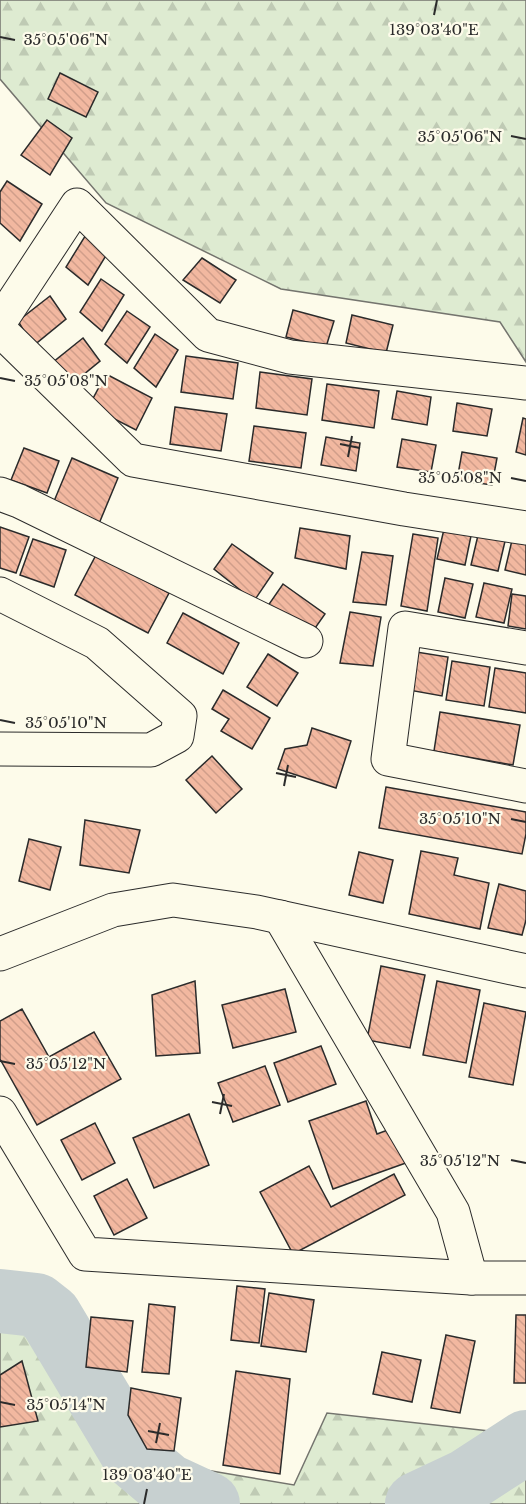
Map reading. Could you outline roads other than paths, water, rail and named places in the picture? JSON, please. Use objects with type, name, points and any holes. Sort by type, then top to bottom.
[{"type":"street","points":[[0,322],[77,205],[207,335],[290,357],[526,382]]},
{"type":"street","points":[[0,330],[133,460],[404,509],[526,528]]},
{"type":"street","points":[[0,494],[19,501],[306,641]]},
{"type":"street","points":[[0,594],[97,643],[180,716],[177,736],[151,750],[0,749]]},
{"type":"street","points":[[526,648],[405,628],[388,759],[526,786]]},
{"type":"street","points":[[0,954],[114,910],[173,900],[280,917],[526,970]]},
{"type":"street","points":[[280,917],[453,1212],[471,1278]]},
{"type":"street","points":[[0,1113],[86,1254],[471,1278],[526,1278]]},
{"type":"waterway","points":[[0,1301],[36,1305],[50,1316],[135,1458],[167,1485],[208,1504]]},
{"type":"waterway","points":[[417,1504],[466,1481],[526,1442]]}]
